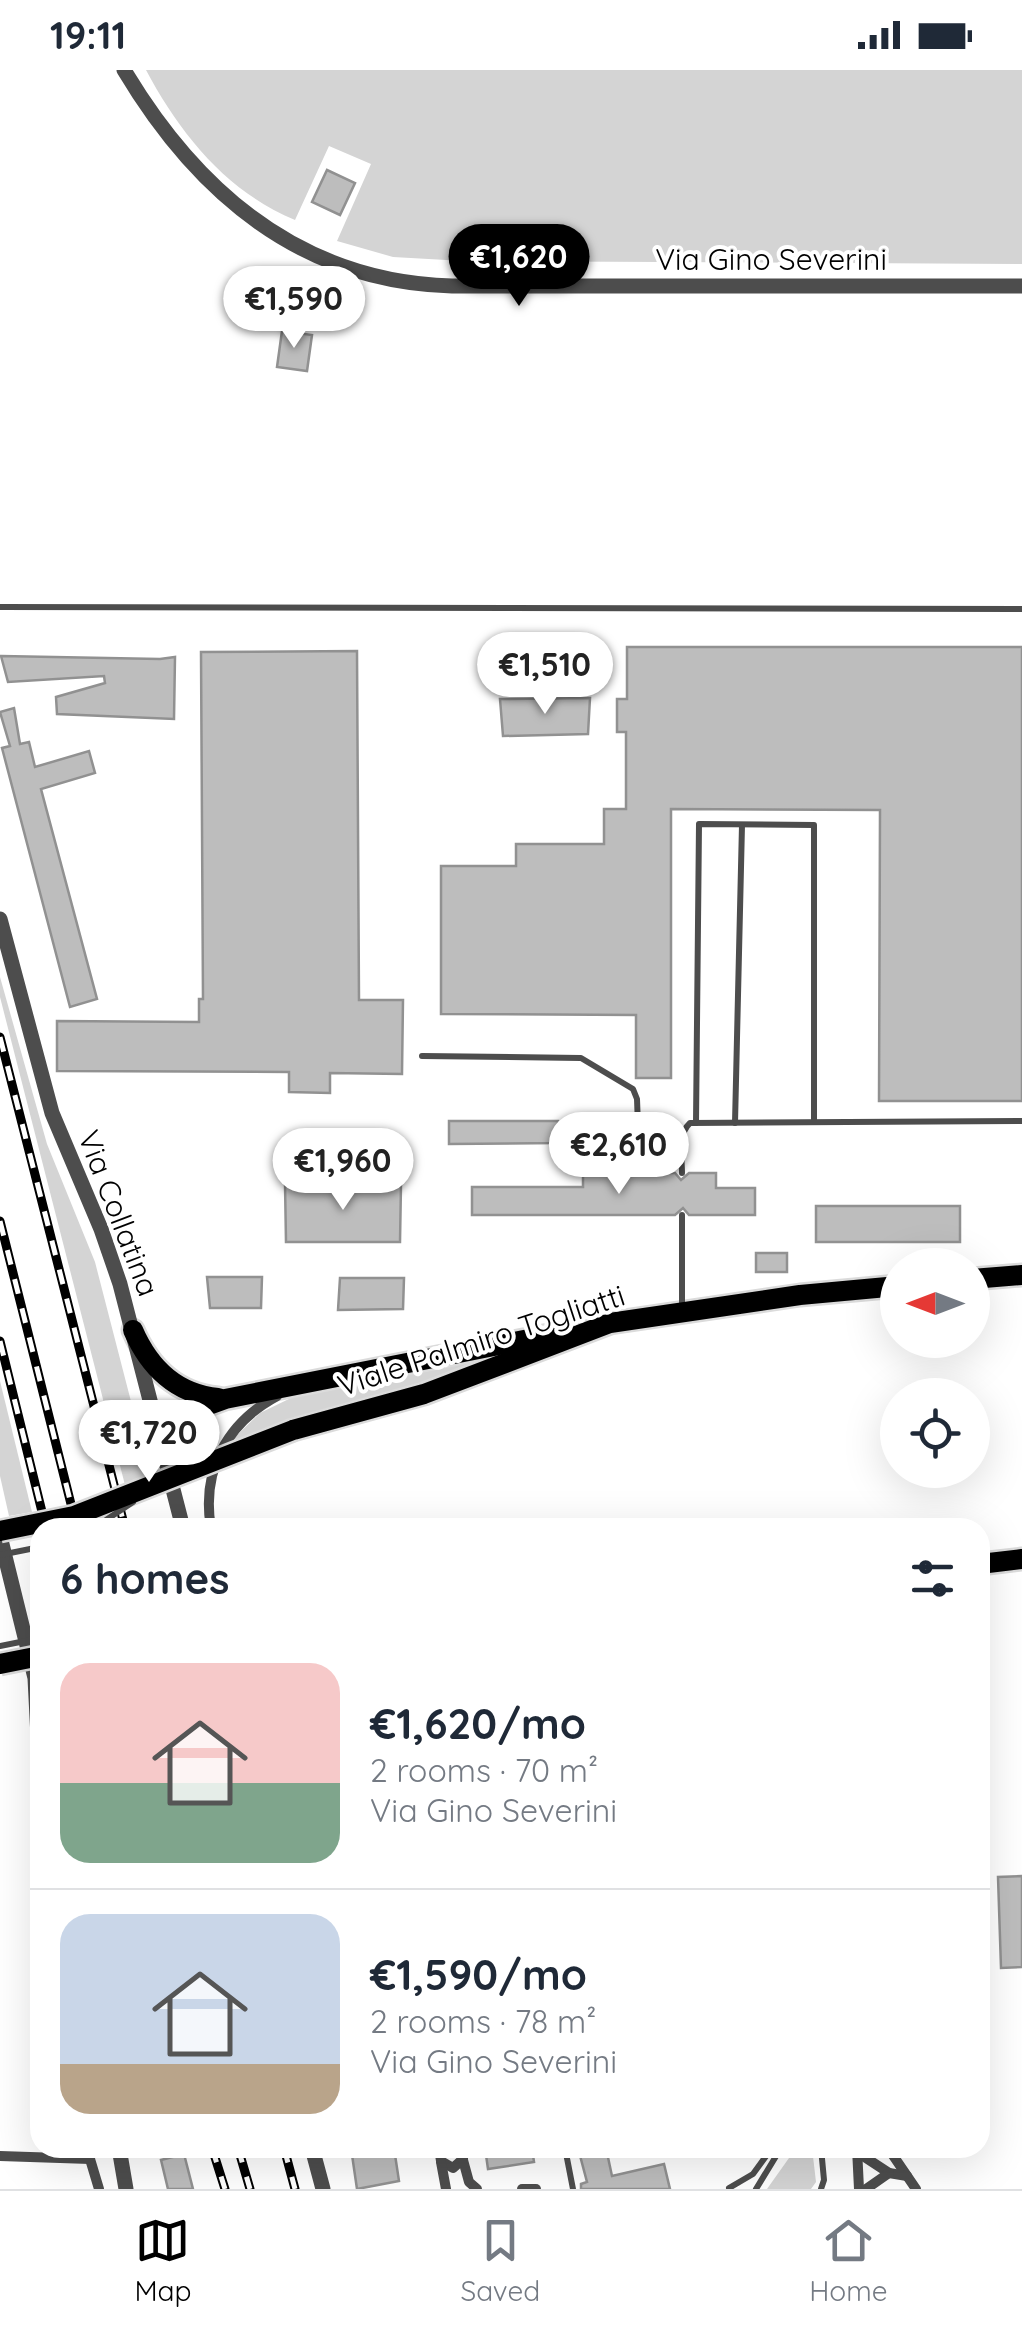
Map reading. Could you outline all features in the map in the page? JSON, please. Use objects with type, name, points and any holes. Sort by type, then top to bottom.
[{"type":"main road","points":[[990,1278],[1022,1275]]},
{"type":"main road","name":"Viale Palmiro Togliatti","points":[[66,1518],[293,1430],[424,1394],[610,1324],[880,1288]]},
{"type":"main road","points":[[159,1432],[186,1412],[224,1399],[610,1324]]},
{"type":"main road","points":[[133,1330],[146,1356],[164,1376],[193,1393],[224,1399]]},
{"type":"main road","name":"Viale Palmiro Togliatti","points":[[0,1534],[30,1527]]},
{"type":"main road","points":[[990,1563],[1022,1559]]},
{"type":"main road","points":[[0,1664],[30,1658]]},
{"type":"street","name":"Via Gino Severini","points":[[124,70],[189,163],[235,206],[294,245],[380,277],[452,286],[1022,286]]},
{"type":"street","name":"Via Collatina","points":[[0,919],[52,1113],[101,1229],[133,1330],[180,1518]]},
{"type":"street","points":[[210,1518],[214,1468],[228,1434],[248,1413],[300,1384]]},
{"type":"street","points":[[0,1534],[30,1657]]},
{"type":"street","points":[[0,2156],[30,2155]]},
{"type":"street","points":[[92,2158],[99,2189]]},
{"type":"street","points":[[121,2158],[126,2189]]},
{"type":"street","points":[[315,2158],[324,2189]]},
{"type":"street","points":[[440,2158],[446,2189]]},
{"type":"street","points":[[440,2161],[453,2168],[460,2158]]},
{"type":"street","points":[[464,2158],[468,2182],[477,2189]]},
{"type":"street","points":[[858,2158],[862,2189],[889,2173]]},
{"type":"street","points":[[868,2158],[889,2173],[907,2176]]},
{"type":"street","points":[[894,2158],[916,2189]]},
{"type":"street","points":[[522,2189],[536,2189]]},
{"type":"lane","points":[[0,607],[1022,610]]},
{"type":"lane","points":[[696,1124],[698,824],[814,826],[814,1122]]},
{"type":"lane","points":[[735,1123],[742,825]]},
{"type":"lane","points":[[422,1056],[581,1058],[633,1089],[642,1134],[682,1139]]},
{"type":"lane","points":[[682,1173],[682,1139],[686,1126],[696,1124],[1022,1121]]},
{"type":"lane","points":[[682,1215],[682,1313]]},
{"type":"lane","name":"Viale Palmiro Togliatti","points":[[108,1518],[153,1486]]},
{"type":"lane","points":[[0,1555],[30,1549]]},
{"type":"lane","points":[[0,1646],[30,1640]]},
{"type":"lane","points":[[567,2158],[573,2189]]},
{"type":"lane","points":[[728,2188],[752,2174],[764,2158]]},
{"type":"lane","points":[[756,2189],[775,2158]]},
{"type":"lane","points":[[821,2189],[823,2158]]},
{"type":"lane","points":[[728,2188],[738,2189]]},
{"type":"shaded area","points":[[146,70],[1022,70],[1022,264],[464,261],[393,257],[337,241],[371,164],[329,146],[295,220],[248,194],[208,158],[174,116]]},
{"type":"shaded area","points":[[0,977],[47,1144],[95,1262],[150,1475],[125,1485],[0,997]]},
{"type":"shaded area","points":[[490,1357],[419,1387],[231,1441],[260,1413],[293,1397]]},
{"type":"shaded area","points":[[0,1381],[32,1512],[9,1516],[0,1476]]},
{"type":"shaded area","points":[[789,2158],[813,2158],[816,2182],[811,2189],[767,2189]]},
{"type":"building","points":[[327,170],[355,183],[340,215],[312,202]]},
{"type":"building","points":[[282,331],[312,335],[307,371],[277,367]]},
{"type":"building","points":[[627,647],[1022,647],[1022,1101],[879,1101],[880,810],[671,809],[671,1078],[636,1078],[636,1015],[441,1014],[441,866],[516,866],[516,844],[604,844],[604,809],[626,809],[626,732],[617,732],[617,699],[627,699]]},
{"type":"building","points":[[357,651],[359,1000],[403,1000],[402,1074],[330,1073],[330,1093],[289,1092],[289,1072],[57,1071],[57,1021],[199,1022],[199,999],[203,999],[201,652]]},
{"type":"building","points":[[1,656],[175,657],[174,719],[57,714],[56,697],[105,683],[104,676],[8,682]]},
{"type":"building","points":[[590,698],[588,734],[503,736],[500,699]]},
{"type":"building","points":[[14,708],[20,744],[29,742],[35,767],[89,751],[95,773],[41,789],[97,999],[70,1007],[2,748],[10,746],[0,712]]},
{"type":"building","points":[[449,1121],[558,1121],[559,1143],[449,1144]]},
{"type":"building","points":[[583,1173],[675,1173],[681,1180],[689,1173],[716,1173],[716,1188],[755,1188],[755,1215],[689,1215],[683,1208],[675,1215],[472,1215],[472,1187],[583,1187]]},
{"type":"building","points":[[285,1183],[401,1184],[400,1242],[286,1242]]},
{"type":"building","points":[[816,1206],[960,1206],[960,1242],[816,1242]]},
{"type":"building","points":[[756,1253],[787,1253],[787,1272],[756,1272]]},
{"type":"building","points":[[207,1277],[262,1277],[261,1308],[210,1308]]},
{"type":"building","points":[[340,1278],[404,1278],[403,1309],[338,1310]]},
{"type":"building","points":[[1022,1876],[1022,1967],[1001,1968],[998,1877]]},
{"type":"building","points":[[185,2158],[193,2189],[168,2189],[161,2160]]},
{"type":"building","points":[[352,2158],[396,2158],[399,2181],[357,2189]]},
{"type":"building","points":[[486,2158],[533,2158],[534,2162],[488,2169]]},
{"type":"building","points":[[581,2158],[608,2158],[612,2176],[664,2164],[670,2189],[581,2189],[581,2184],[587,2182]]},
{"type":"railway","points":[[0,1037],[122,1518]]},
{"type":"railway","points":[[0,1221],[74,1518]]},
{"type":"railway","points":[[0,1341],[44,1518]]},
{"type":"railway","points":[[215,2158],[225,2189]]},
{"type":"railway","points":[[241,2158],[250,2189]]},
{"type":"railway","points":[[287,2158],[295,2189]]}]
